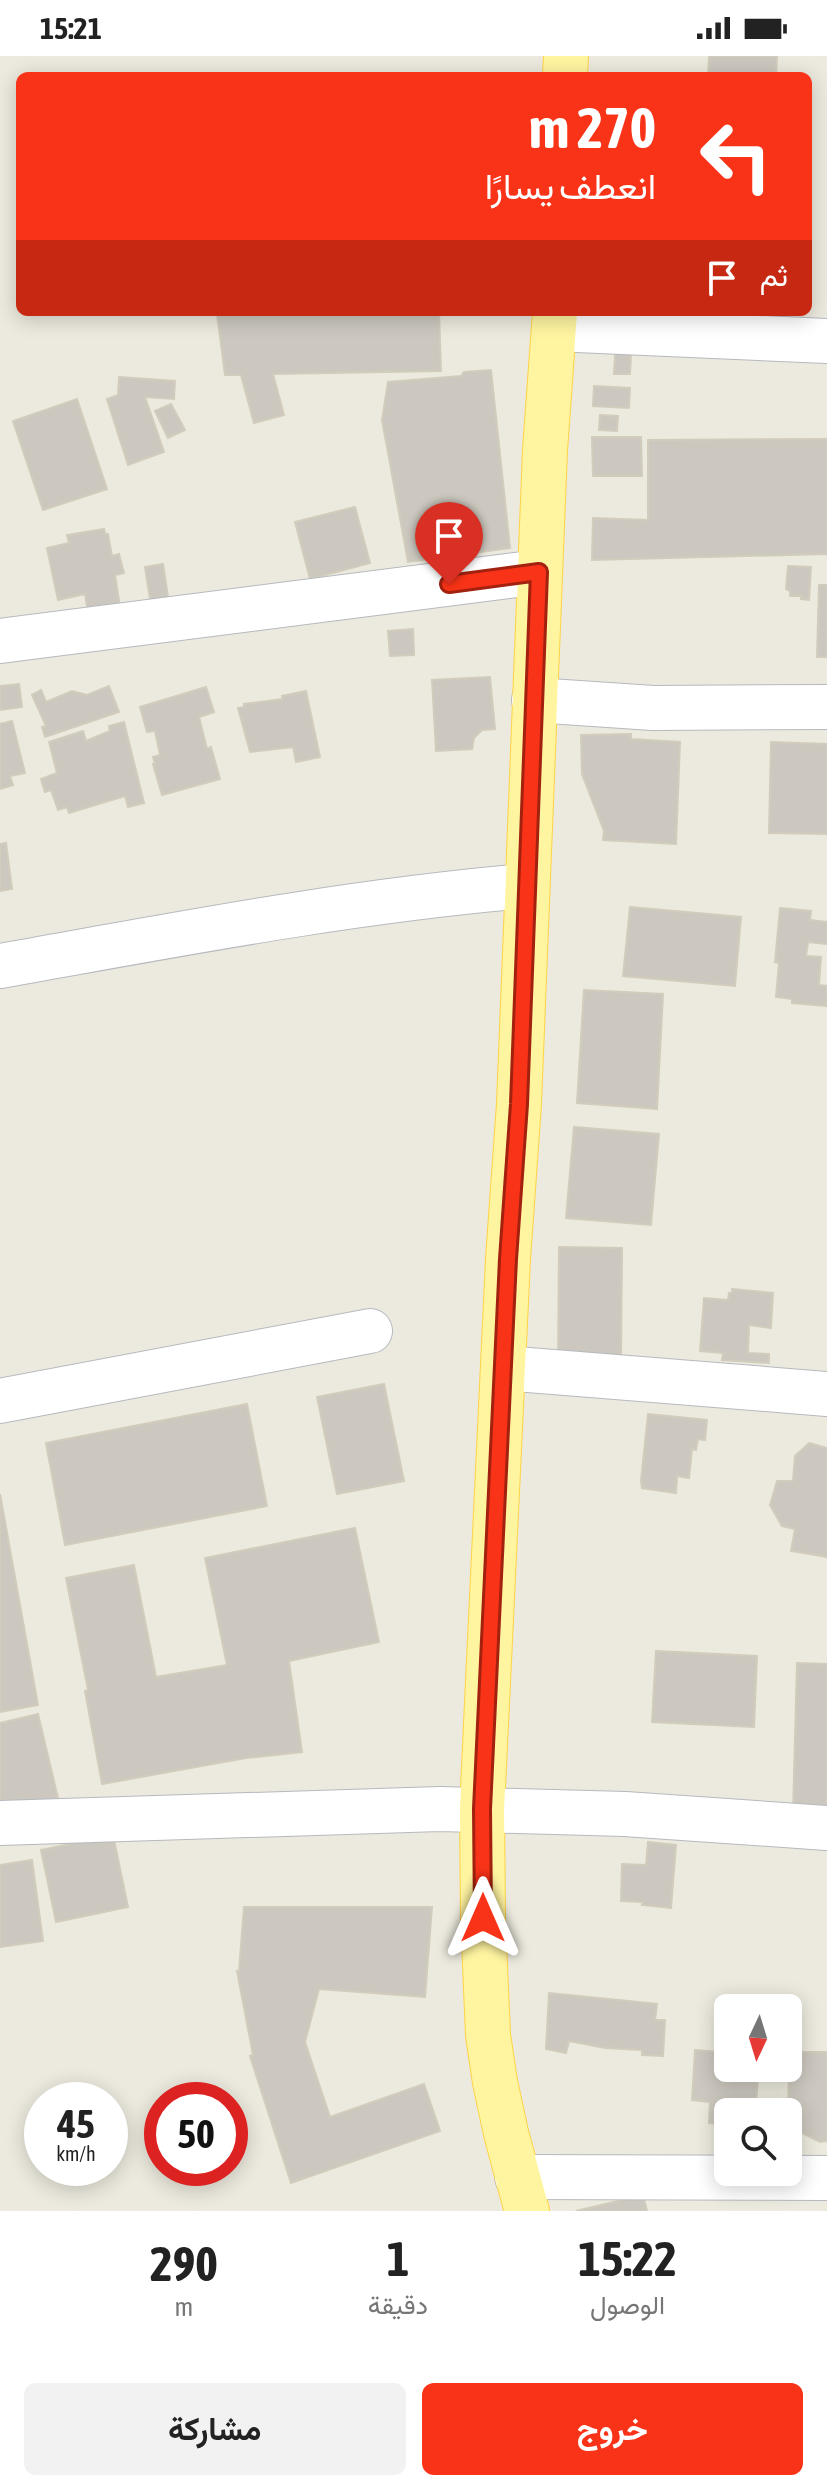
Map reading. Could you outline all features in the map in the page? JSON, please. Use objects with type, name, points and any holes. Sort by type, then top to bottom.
[{"type":"main road","points":[[522,2194],[495,2082],[488,2035],[482,1809],[508,1259],[519,1104],[539,572],[555,320]]},
{"type":"street","points":[[555,320],[827,341]]},
{"type":"street","points":[[0,641],[539,572]]},
{"type":"street","points":[[534,700],[653,708],[827,707]]},
{"type":"street","points":[[0,966],[370,903],[526,886]]},
{"type":"street","points":[[0,1401],[370,1331]]},
{"type":"street","points":[[504,1368],[827,1394]]},
{"type":"street","points":[[0,1823],[382,1809],[482,1809],[625,1814],[827,1828]]},
{"type":"street","points":[[522,2194],[827,2178]]},
{"type":"building","points":[[709,56],[777,56],[776,72],[708,72]]},
{"type":"building","points":[[217,316],[439,316],[441,371],[273,374],[284,415],[254,423],[241,375],[225,375]]},
{"type":"building","points":[[615,353],[631,354],[630,374],[614,374]]},
{"type":"building","points":[[491,370],[510,548],[408,562],[382,420],[388,382],[461,376],[464,372]]},
{"type":"building","points":[[119,377],[175,381],[174,399],[145,397],[164,452],[128,465],[107,399],[118,395]]},
{"type":"building","points":[[594,386],[630,388],[629,408],[593,406]]},
{"type":"building","points":[[77,399],[107,489],[43,510],[13,421]]},
{"type":"building","points":[[171,404],[185,430],[168,438],[155,411]]},
{"type":"building","points":[[600,415],[618,416],[617,431],[599,430]]},
{"type":"building","points":[[592,437],[641,437],[642,476],[593,476]]},
{"type":"building","points":[[827,439],[827,554],[592,560],[593,518],[648,520],[648,440]]},
{"type":"building","points":[[355,507],[370,563],[310,579],[295,522]]},
{"type":"building","points":[[104,529],[108,534],[112,556],[119,554],[124,573],[115,575],[122,620],[90,625],[85,594],[58,600],[47,548],[69,543],[67,535]]},
{"type":"building","points":[[163,564],[170,610],[152,612],[145,567]]},
{"type":"building","points":[[788,566],[811,567],[809,600],[790,596],[790,591],[786,589]]},
{"type":"building","points":[[819,585],[827,585],[827,657],[817,657]]},
{"type":"building","points":[[413,629],[414,655],[390,656],[388,631]]},
{"type":"building","points":[[490,677],[495,729],[482,730],[474,738],[472,749],[436,751],[432,680]]},
{"type":"building","points":[[19,684],[22,707],[0,710],[0,686]]},
{"type":"building","points":[[109,686],[119,712],[45,737],[42,727],[46,726],[32,695],[41,690],[46,702],[72,691],[87,695]]},
{"type":"building","points":[[206,687],[214,712],[199,717],[207,749],[211,747],[220,779],[162,795],[153,764],[153,757],[160,755],[155,731],[147,732],[140,707]]},
{"type":"building","points":[[306,691],[320,757],[296,762],[293,747],[250,752],[238,708],[244,707],[244,704],[283,699],[282,696]]},
{"type":"building","points":[[12,721],[25,773],[10,776],[13,785],[0,789],[0,724]]},
{"type":"building","points":[[124,722],[144,803],[128,807],[125,796],[69,813],[67,807],[58,810],[51,790],[45,792],[41,779],[57,773],[49,742],[83,731],[86,741],[110,731],[109,726]]},
{"type":"building","points":[[631,734],[631,739],[680,742],[676,844],[603,840],[604,831],[582,774],[581,735]]},
{"type":"building","points":[[771,742],[827,744],[827,834],[769,833]]},
{"type":"building","points":[[6,843],[12,889],[0,891],[0,844]]},
{"type":"building","points":[[630,907],[741,917],[735,986],[623,976]]},
{"type":"building","points":[[780,908],[811,911],[810,920],[827,922],[827,944],[808,942],[806,956],[821,957],[819,985],[827,986],[826,1006],[792,1003],[792,999],[776,997],[779,963],[775,962]]},
{"type":"building","points":[[584,990],[663,994],[657,1109],[577,1103]]},
{"type":"building","points":[[574,1127],[659,1134],[651,1225],[566,1218]]},
{"type":"building","points":[[559,1247],[622,1248],[621,1364],[558,1364]]},
{"type":"building","points":[[732,1289],[773,1293],[771,1328],[749,1325],[748,1353],[769,1354],[769,1363],[722,1360],[723,1353],[700,1351],[704,1298],[728,1300]]},
{"type":"building","points":[[384,1384],[404,1481],[337,1494],[317,1397]]},
{"type":"building","points":[[247,1404],[267,1506],[65,1545],[46,1443]]},
{"type":"building","points":[[648,1414],[707,1420],[705,1440],[698,1439],[696,1450],[692,1449],[689,1478],[677,1476],[676,1493],[642,1488]]},
{"type":"building","points":[[809,1443],[827,1448],[827,1557],[791,1551],[795,1529],[782,1526],[770,1505],[777,1481],[793,1481],[795,1456]]},
{"type":"building","points":[[0,1494],[38,1705],[0,1712]]},
{"type":"building","points":[[355,1528],[379,1642],[289,1661],[302,1752],[246,1758],[102,1784],[66,1578],[134,1565],[156,1677],[227,1665],[205,1558]]},
{"type":"building","points":[[656,1651],[757,1656],[754,1727],[652,1722]]},
{"type":"building","points":[[797,1663],[827,1664],[827,1813],[793,1812]]},
{"type":"building","points":[[38,1714],[58,1798],[0,1811],[0,1723]]},
{"type":"building","points":[[113,1835],[128,1907],[56,1922],[41,1850]]},
{"type":"building","points":[[648,1842],[676,1845],[671,1908],[621,1901],[622,1864],[646,1865]]},
{"type":"building","points":[[32,1860],[43,1941],[0,1947],[0,1865]]},
{"type":"building","points":[[244,1907],[432,1907],[425,1997],[319,1989],[305,2042],[330,2117],[424,2084],[440,2131],[291,2183],[250,2056],[253,2055],[237,1971]]},
{"type":"building","points":[[549,1993],[657,2004],[655,2020],[665,2020],[663,2056],[642,2055],[642,2050],[605,2048],[569,2041],[566,2053],[546,2049]]},
{"type":"building","points":[[695,2050],[714,2052],[714,2082],[758,2082],[756,2098],[714,2098],[714,2124],[709,2123],[710,2102],[692,2100]]},
{"type":"building","points":[[802,2052],[827,2052],[827,2141],[820,2142],[802,2133],[802,2098],[788,2098],[789,2082],[802,2082]]},
{"type":"building","points":[[643,2195],[647,2211],[576,2211]]},
{"type":"route","points":[[449,584],[539,572],[519,1104],[508,1259],[482,1809],[483,1918]]}]
